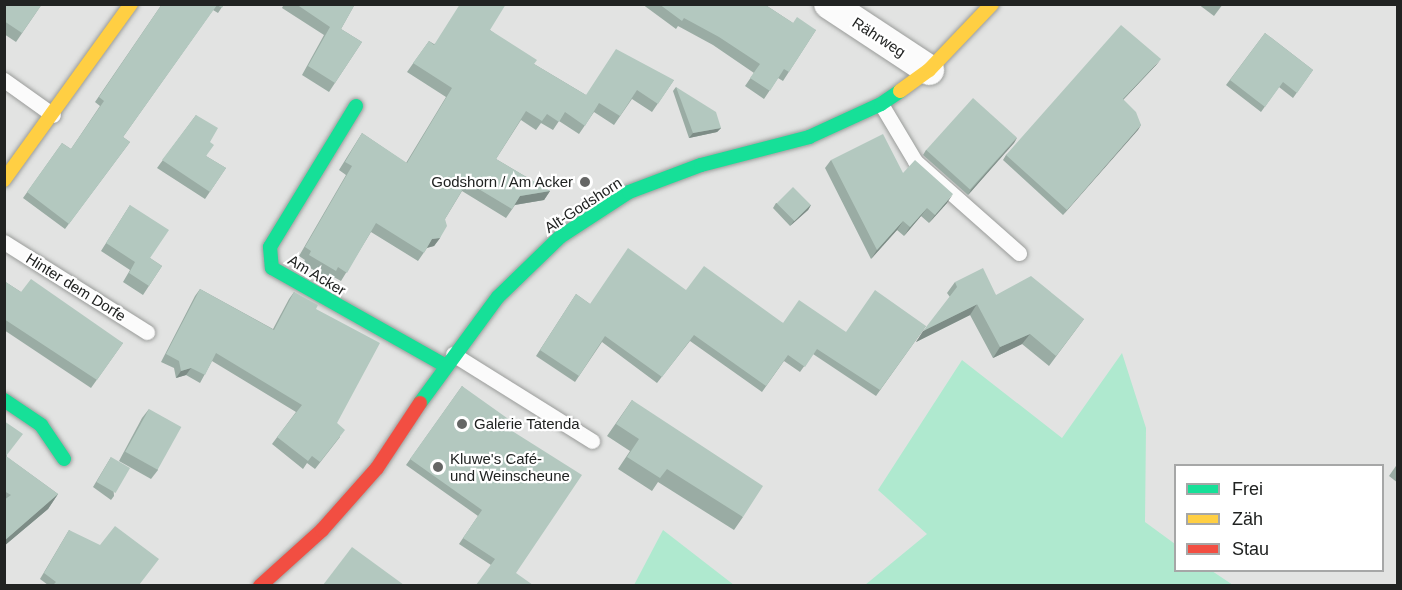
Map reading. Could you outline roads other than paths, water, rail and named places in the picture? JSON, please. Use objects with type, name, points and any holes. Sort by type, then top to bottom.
[{"type":"street","points":[[4,180],[131,4]]},
{"type":"street","name":"Rährweg","points":[[829,4],[929,70]]},
{"type":"street","name":"Alt-Godshorn","points":[[260,585],[322,530],[377,468],[449,360],[531,263],[560,237],[629,192],[701,165],[809,137],[881,104],[929,70],[992,4]]},
{"type":"street","name":"Am Acker","points":[[356,106],[270,246],[272,268],[449,360]]},
{"type":"street","points":[[4,400],[41,425],[64,459]]},
{"type":"lane","points":[[4,80],[52,115]]},
{"type":"lane","points":[[881,104],[915,161],[1019,253]]},
{"type":"lane","name":"Hinter dem Dorfe","points":[[4,242],[147,332]]},
{"type":"lane","points":[[449,360],[592,441]]},
{"type":"place","name":"Godshorn / Am Acker","points":[[585,182]]},
{"type":"place","name":"Galerie Tatenda","points":[[462,424]]},
{"type":"place","name":"Kluwe's Café- und Weinscheune","points":[[438,467]]}]
